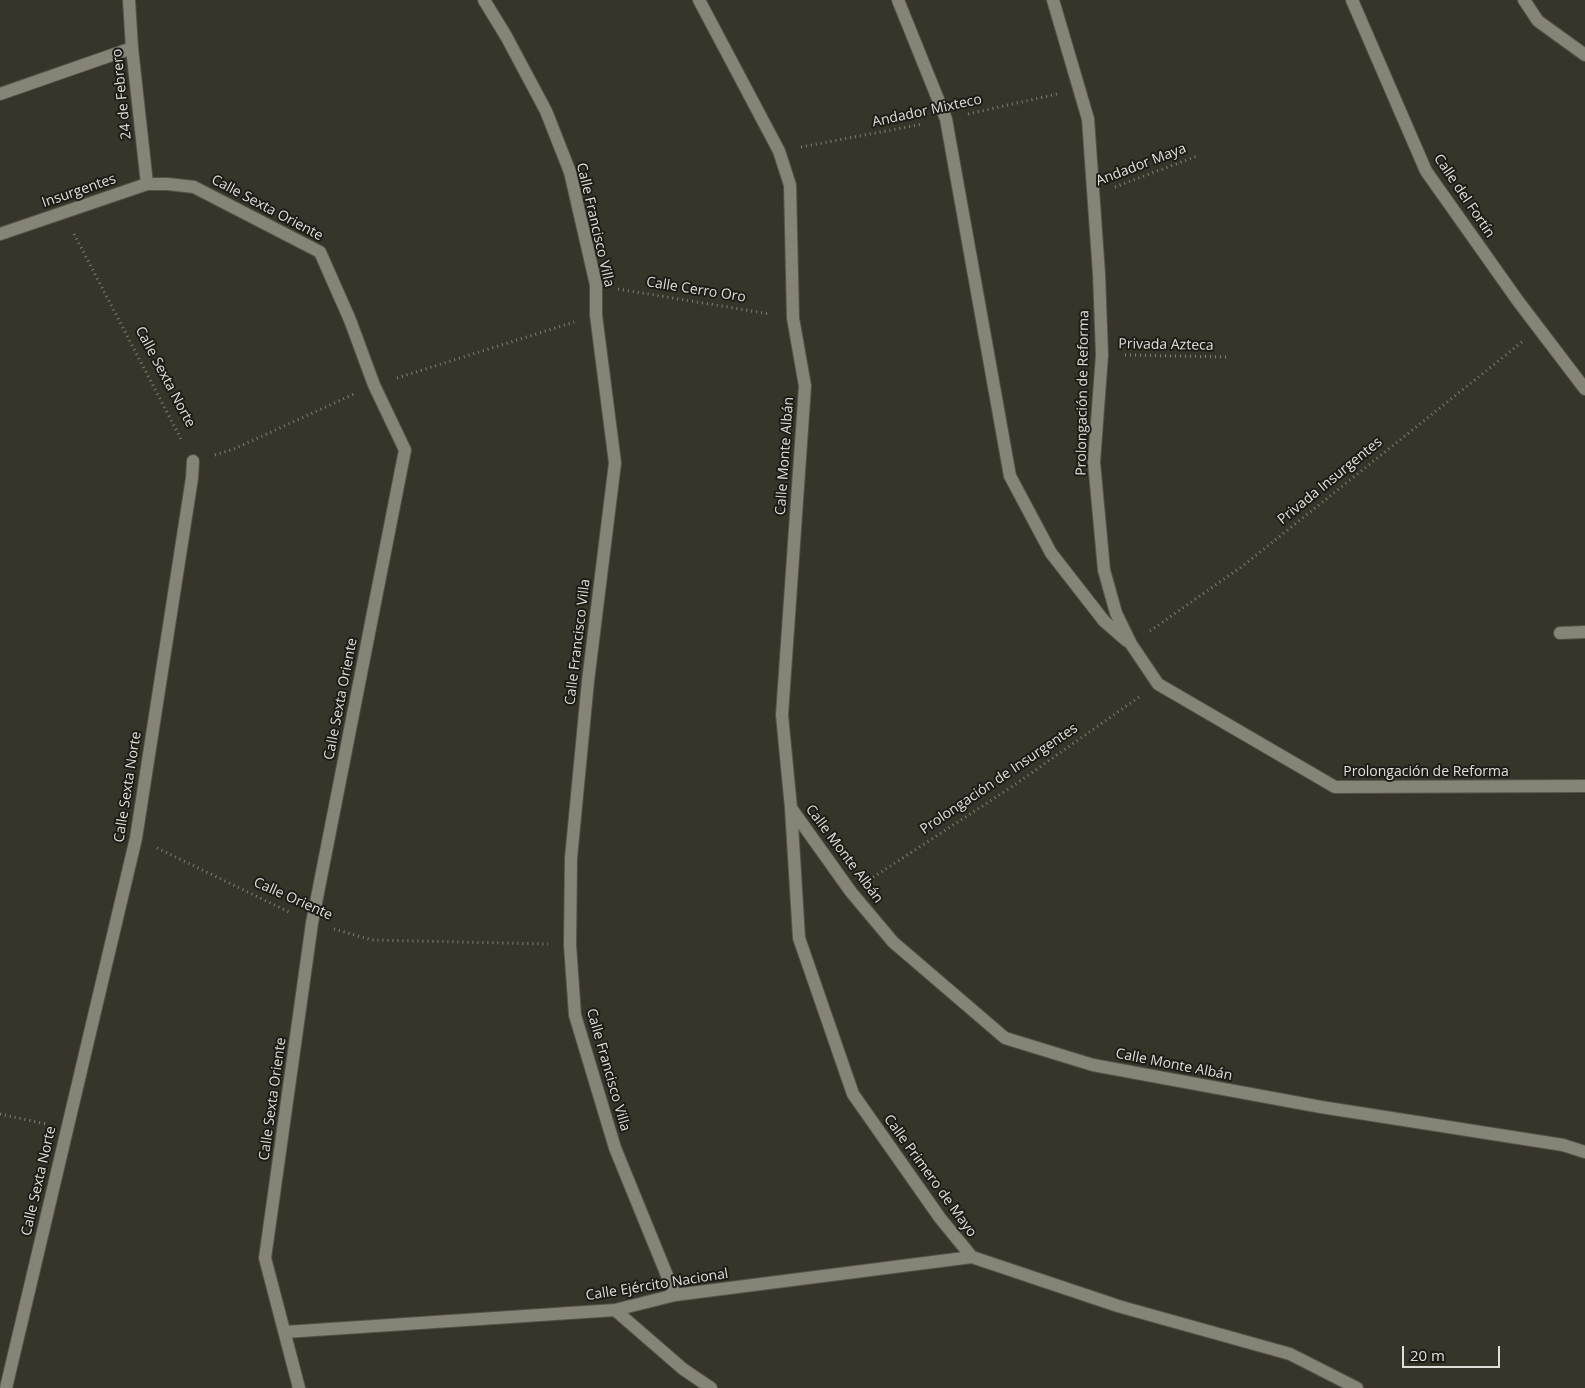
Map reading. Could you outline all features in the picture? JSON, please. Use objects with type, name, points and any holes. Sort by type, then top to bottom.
[{"type":"street","name":"24 de Febrero","points":[[129,0],[132,48],[147,184]]},
{"type":"street","name":"Calle Francisco Villa","points":[[484,0],[506,36],[546,111],[570,172],[596,285],[596,314],[615,462],[588,681],[572,848],[570,945],[575,1016],[615,1148],[675,1295]]},
{"type":"street","name":"Calle Monte Albán","points":[[699,0],[779,151],[790,185],[793,318],[805,386],[782,716],[791,808],[851,892],[893,942],[1005,1038],[1093,1065],[1321,1108],[1563,1145],[1585,1152]]},
{"type":"street","points":[[898,0],[946,119],[1010,476],[1052,553],[1104,621],[1131,644]]},
{"type":"street","name":"Prolongación de Reforma","points":[[1052,0],[1088,119],[1102,354],[1094,462],[1104,570],[1116,613],[1131,644],[1158,684],[1335,787],[1585,786]]},
{"type":"street","name":"Calle del Fortín","points":[[1352,0],[1426,171],[1585,389]]},
{"type":"street","points":[[1524,0],[1538,21],[1585,55]]},
{"type":"street","points":[[0,94],[132,48]]},
{"type":"street","name":"Insurgentes","points":[[0,234],[147,184],[168,184]]},
{"type":"street","name":"Calle Sexta Oriente","points":[[168,184],[194,188],[320,252],[350,320],[374,385],[405,450],[312,923],[265,1258],[299,1388]]},
{"type":"street","name":"Calle Sexta Norte","points":[[6,1388],[136,838],[192,478],[193,461]]},
{"type":"street","points":[[1560,633],[1585,632]]},
{"type":"street","name":"Calle Primero de Mayo","points":[[791,808],[799,938],[853,1094],[940,1218],[972,1257],[1118,1306],[1290,1354],[1357,1388]]},
{"type":"street","name":"Calle Ejército Nacional","points":[[285,1332],[615,1310],[675,1295],[972,1257]]},
{"type":"street","points":[[615,1310],[683,1369],[711,1388]]},
{"type":"path","name":"Andador Mixteco","points":[[779,151],[946,119],[1079,89]]},
{"type":"path","name":"Andador Maya","points":[[1093,196],[1197,156]]},
{"type":"path","name":"Calle Sexta Norte","points":[[62,212],[193,461]]},
{"type":"path","name":"Calle Cerro Oro","points":[[596,285],[793,318]]},
{"type":"path","name":"Privada Insurgentes","points":[[1131,644],[1244,565],[1539,328]]},
{"type":"path","name":"Privada Azteca","points":[[1102,354],[1229,357]]},
{"type":"path","name":"Prolongación de Insurgentes","points":[[851,892],[1013,786],[1158,684]]},
{"type":"path","name":"Calle Oriente","points":[[136,838],[312,923],[372,940],[570,945]]},
{"type":"path","points":[[0,1114],[67,1128]]}]
